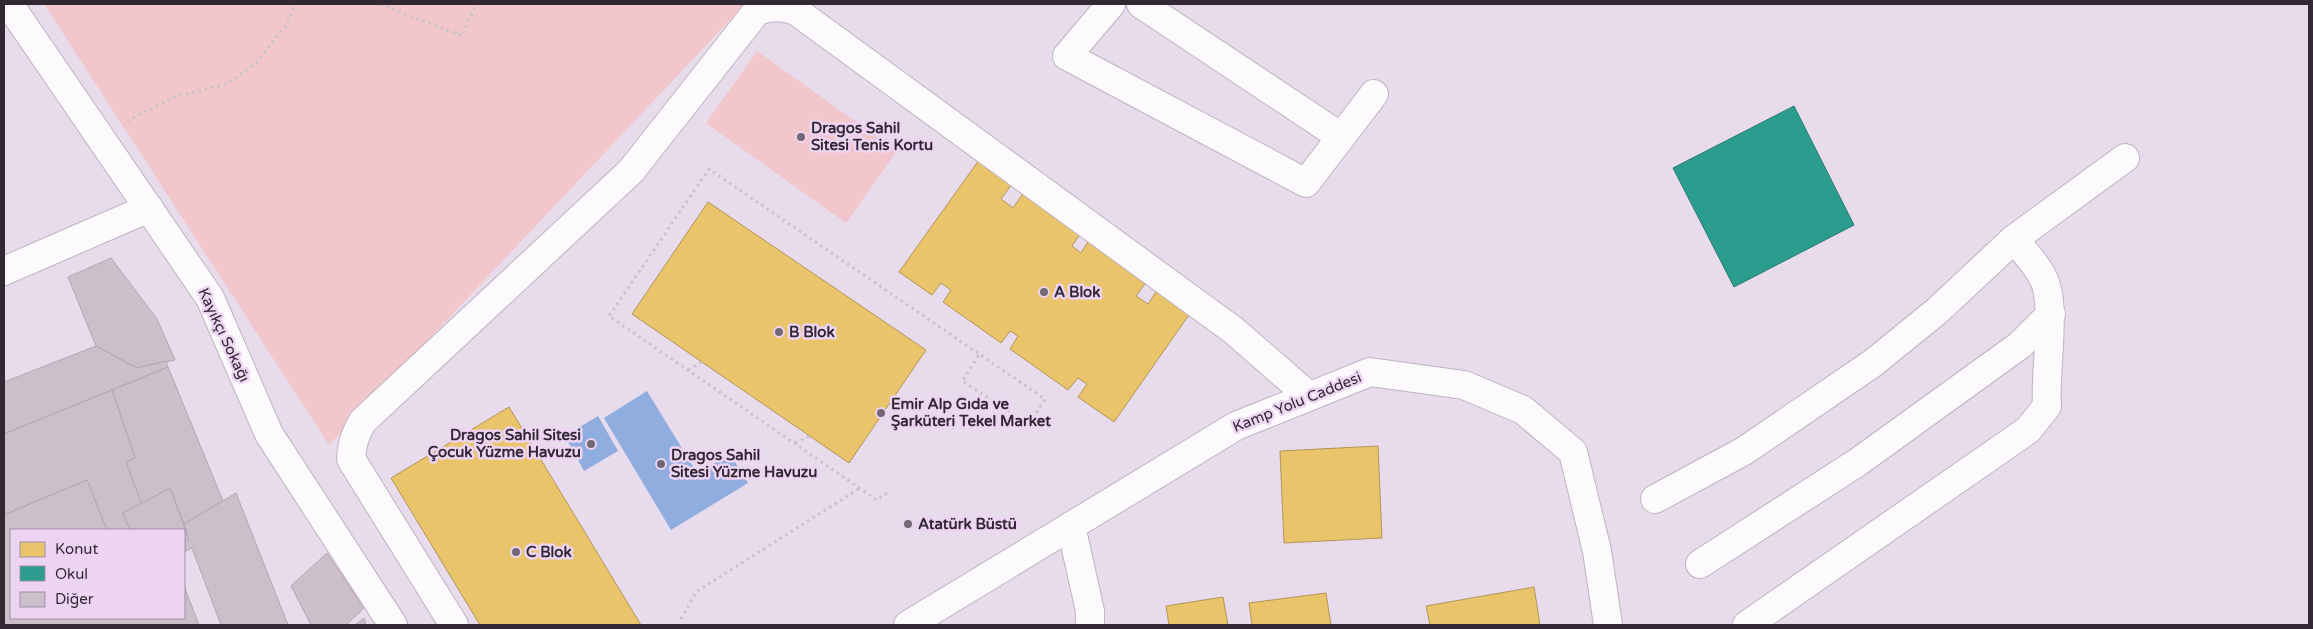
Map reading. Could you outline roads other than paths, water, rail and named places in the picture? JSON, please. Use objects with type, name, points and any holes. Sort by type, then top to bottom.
[{"type":"street","name":"Kayıkçı Sokağı","points":[[9,4],[210,298],[269,434],[393,625]]},
{"type":"street","points":[[1111,4],[1067,56],[1306,182],[1374,94]]},
{"type":"street","points":[[1141,4],[1341,137]]},
{"type":"street","points":[[454,625],[351,459],[353,441],[357,431],[363,422],[631,171],[757,11],[766,8],[786,7],[796,11],[1233,330],[1309,396]]},
{"type":"street","points":[[1655,499],[1744,451],[1873,363],[1937,311],[2014,239],[2125,158]]},
{"type":"street","points":[[4,271],[149,208]]},
{"type":"street","points":[[1747,625],[2028,430],[2047,406],[2045,384],[2051,314],[2043,277],[2014,239]]},
{"type":"street","points":[[1700,564],[1866,457],[2020,345],[2051,314]]},
{"type":"street","name":"Kamp Yolu Caddesi","points":[[908,625],[1236,426],[1370,372],[1464,385],[1523,410],[1573,452],[1598,551],[1608,625]]},
{"type":"street","points":[[1071,526],[1090,611],[1090,625]]},
{"type":"water","name":"Dragos Sahil Sitesi Yüzme Havuzu","points":[[647,391],[697,473],[730,454],[748,483],[671,530],[604,418]]},
{"type":"water","name":"Dragos Sahil Sitesi Çocuk Yüzme Havuzu","points":[[598,416],[618,451],[584,471],[565,436]]},
{"type":"place","name":"Dragos Sahil Sitesi Tenis Kortu","points":[[801,137]]},
{"type":"place","name":"A Blok","points":[[1044,292]]},
{"type":"place","name":"B Blok","points":[[779,332]]},
{"type":"place","name":"Emir Alp Gıda ve Şarküteri Tekel Market","points":[[881,413]]},
{"type":"place","name":"Dragos Sahil Sitesi Çocuk Yüzme Havuzu","points":[[591,444]]},
{"type":"place","name":"Dragos Sahil Sitesi Yüzme Havuzu","points":[[661,464]]},
{"type":"place","name":"Atatürk Büstü","points":[[908,524]]},
{"type":"place","name":"C Blok","points":[[516,552]]}]
